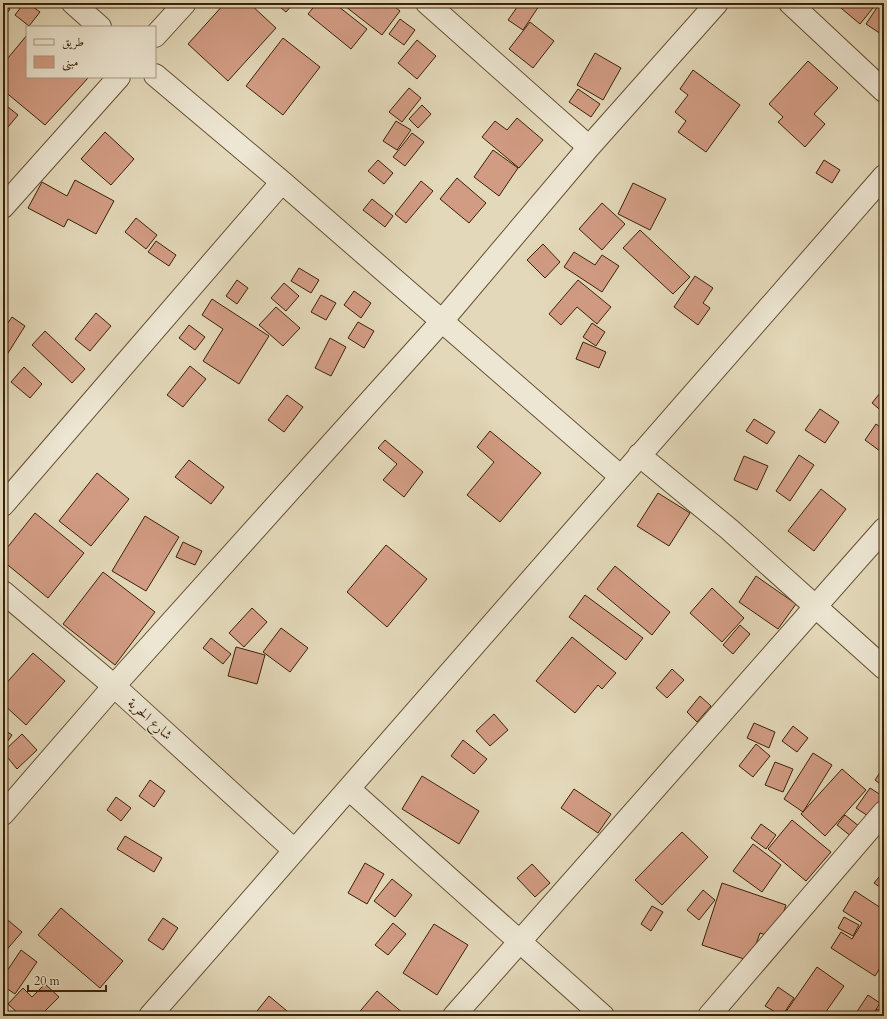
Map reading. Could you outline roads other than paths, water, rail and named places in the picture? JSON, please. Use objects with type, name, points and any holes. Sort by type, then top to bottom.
[{"type":"street","points":[[73,3],[99,26]]},
{"type":"street","points":[[156,35],[185,3]]},
{"type":"street","points":[[3,814],[114,686],[442,321],[589,147],[717,3]]},
{"type":"street","points":[[790,3],[884,91]]},
{"type":"street","points":[[435,6],[589,147]]},
{"type":"street","points":[[156,76],[282,182],[620,476]]},
{"type":"street","points":[[3,208],[118,78]]},
{"type":"street","points":[[150,1016],[620,476],[884,176]]},
{"type":"street","points":[[3,505],[282,182]]},
{"type":"street","points":[[639,455],[729,529],[884,668]]},
{"type":"street","points":[[454,1016],[884,530]]},
{"type":"street","name":"شارع الحرية","points":[[3,592],[114,686],[294,850]]},
{"type":"street","points":[[349,789],[603,1016]]},
{"type":"street","points":[[709,1016],[884,812]]}]
